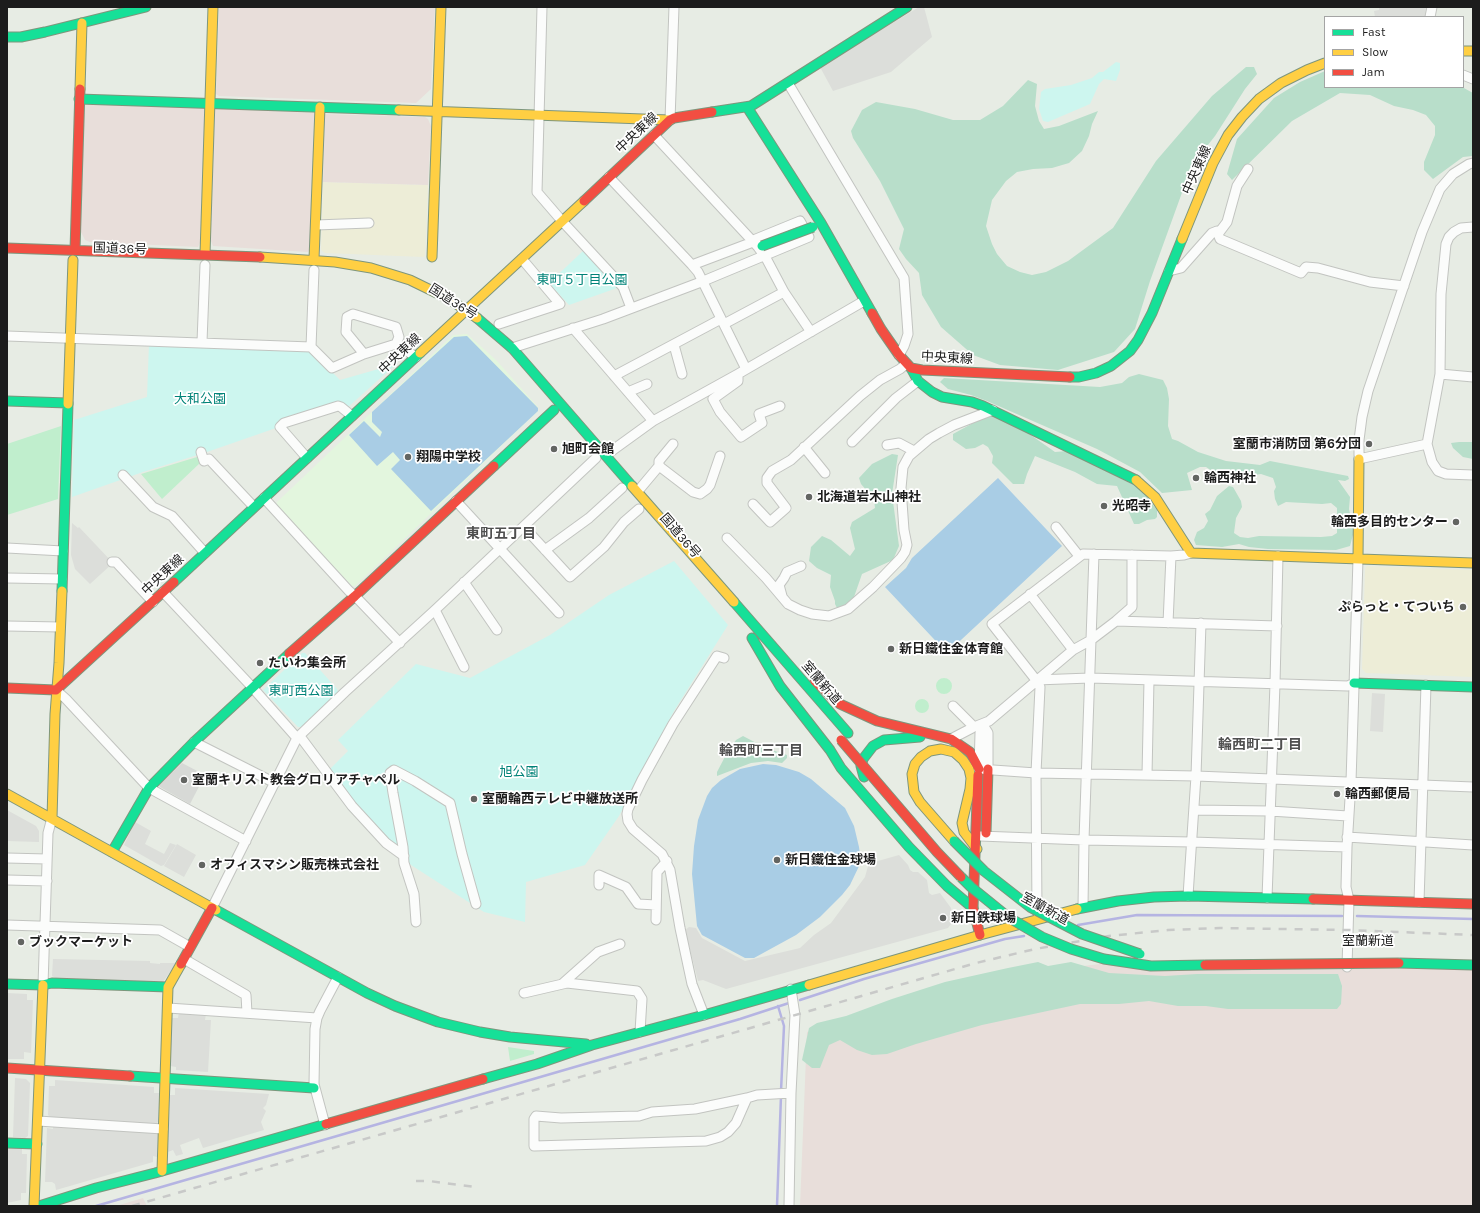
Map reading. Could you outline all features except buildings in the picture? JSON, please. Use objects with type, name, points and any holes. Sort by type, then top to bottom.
[{"type":"main road","points":[[7,37],[22,37],[146,7]]},
{"type":"main road","points":[[205,254],[213,7]]},
{"type":"main road","points":[[432,257],[436,111],[441,7]]},
{"type":"main road","points":[[747,107],[788,83],[907,7]]},
{"type":"main road","points":[[75,250],[82,23]]},
{"type":"main road","name":"中央東線","points":[[56,690],[153,602],[670,120],[674,118],[747,107],[880,329],[908,366],[922,370],[1079,377],[1111,366],[1120,359],[1138,340],[1146,328],[1213,163],[1228,135],[1250,108],[1275,87],[1307,70],[1324,63]]},
{"type":"main road","points":[[79,99],[539,114],[670,120]]},
{"type":"main road","points":[[314,259],[320,107]]},
{"type":"main road","points":[[756,244],[817,225]]},
{"type":"main road","name":"国道36号","points":[[7,248],[314,259],[353,264],[410,280],[437,293],[466,310],[512,348],[735,603]]},
{"type":"main road","points":[[52,818],[73,260]]},
{"type":"main road","points":[[277,267],[292,268]]},
{"type":"main road","points":[[908,366],[918,381],[927,389],[938,395],[972,402],[993,410],[1134,478],[1155,497],[1191,553],[1473,563]]},
{"type":"main road","points":[[7,401],[68,403]]},
{"type":"main road","points":[[112,852],[149,788],[194,742],[300,643],[355,596],[456,501],[551,407],[624,491]]},
{"type":"main road","points":[[1358,559],[1359,459]]},
{"type":"main road","points":[[735,603],[749,612],[771,630]]},
{"type":"main road","name":"室蘭新道","points":[[735,603],[850,736]]},
{"type":"main road","name":"室蘭新道","points":[[787,679],[749,635],[780,686],[830,750],[841,768],[909,847],[947,886],[973,908]]},
{"type":"main road","points":[[786,647],[810,676],[840,704],[877,721],[951,739],[970,752],[978,769],[982,853],[981,911],[983,934]]},
{"type":"main road","points":[[1354,683],[1473,687]]},
{"type":"main road","points":[[7,688],[56,690]]},
{"type":"main road","points":[[931,735],[884,740],[870,749],[863,759],[861,766],[866,783],[903,828],[942,871],[976,902],[1018,933],[1041,946],[1080,960],[1115,968],[1143,970],[1176,966]]},
{"type":"main road","name":"室蘭新道","points":[[838,738],[920,833],[971,887],[1008,917],[1042,937],[1086,954],[1104,959],[1134,964],[1176,966],[1393,963],[1473,965]]},
{"type":"main road","points":[[861,749],[874,764]]},
{"type":"main road","points":[[983,934],[973,908],[982,853],[964,832],[962,823],[970,790],[971,778],[963,760],[954,752],[941,749],[930,751],[921,757],[915,764],[912,774],[914,792],[920,802],[954,841],[984,871],[1030,907],[1055,921],[1082,934],[1140,954]]},
{"type":"main road","points":[[981,836],[988,769]]},
{"type":"main road","points":[[7,794],[338,977],[395,1006],[452,1026],[502,1036],[592,1045]]},
{"type":"main road","points":[[936,834],[982,882]]},
{"type":"main road","points":[[39,1206],[96,1188],[162,1171],[537,1064],[592,1045],[704,1015],[983,934],[1083,908],[1147,898],[1188,896],[1473,904]]},
{"type":"main road","points":[[162,1171],[168,987],[212,908]]},
{"type":"main road","name":"室蘭新道","points":[[1023,914],[1048,928]]},
{"type":"main road","name":"室蘭新道","points":[[1064,935],[1092,945],[1151,955]]},
{"type":"main road","name":"室蘭新道","points":[[1337,954],[1360,954]]},
{"type":"main road","points":[[1177,956],[1314,955]]},
{"type":"main road","points":[[7,984],[43,985],[52,983],[168,987]]},
{"type":"main road","points":[[34,1206],[43,985]]},
{"type":"main road","points":[[7,1068],[314,1088]]},
{"type":"main road","points":[[7,1143],[37,1144]]},
{"type":"street","points":[[542,7],[537,192],[623,287],[632,308]]},
{"type":"street","points":[[670,120],[674,7]]},
{"type":"street","points":[[788,83],[904,278],[908,334],[899,355]]},
{"type":"street","points":[[654,135],[756,244],[784,292],[811,332]]},
{"type":"street","points":[[1427,444],[1359,459],[1359,440],[1362,417],[1368,391],[1422,232],[1440,189],[1453,174],[1473,163]]},
{"type":"street","points":[[1218,234],[1227,222],[1237,186],[1248,169]]},
{"type":"street","points":[[609,177],[698,272],[746,369]]},
{"type":"street","points":[[512,348],[632,308],[703,281],[809,237],[800,221],[756,244],[692,264]]},
{"type":"street","points":[[316,225],[370,223]]},
{"type":"street","points":[[1473,227],[1461,228],[1454,232],[1449,236],[1446,244],[1441,294],[1440,374],[1427,444],[1432,462],[1438,471],[1446,474],[1473,475]]},
{"type":"street","points":[[1170,271],[1182,268],[1212,233],[1217,231],[1220,239],[1301,274],[1306,267],[1318,268],[1370,282],[1404,286]]},
{"type":"street","points":[[498,324],[560,304],[522,259]]},
{"type":"street","points":[[202,342],[205,265]]},
{"type":"street","points":[[311,347],[314,270]]},
{"type":"street","points":[[614,376],[674,345],[784,292]]},
{"type":"street","points":[[606,455],[653,421],[864,301]]},
{"type":"street","points":[[7,336],[311,347],[332,368],[364,354],[396,344],[399,337],[396,327],[353,314],[347,317],[346,332],[364,354]]},
{"type":"street","points":[[573,328],[653,421]]},
{"type":"street","points":[[396,344],[416,357]]},
{"type":"street","points":[[674,345],[682,374]]},
{"type":"street","points":[[753,504],[770,522],[786,508],[767,483],[767,478],[772,471],[791,460],[864,392],[880,380],[908,366]]},
{"type":"street","points":[[738,374],[738,381],[713,399],[720,412],[741,437],[762,423],[759,414],[780,406]]},
{"type":"street","points":[[1440,374],[1473,377]]},
{"type":"street","points":[[852,442],[896,398],[918,381]]},
{"type":"street","points":[[628,392],[647,384]]},
{"type":"street","points":[[307,458],[280,427],[284,423],[338,406],[352,416]]},
{"type":"street","points":[[727,538],[788,604],[812,614],[829,616],[848,609],[873,587],[901,558],[907,545],[901,504],[901,479],[903,467],[909,456],[929,439],[954,425],[993,410]]},
{"type":"street","points":[[887,445],[899,443],[914,451]]},
{"type":"street","points":[[638,491],[659,466],[659,461],[673,444]]},
{"type":"street","points":[[804,447],[825,473]]},
{"type":"street","points":[[200,452],[204,461],[209,459],[254,507]]},
{"type":"street","points":[[659,466],[693,492],[700,494],[710,485],[720,456]]},
{"type":"street","points":[[212,908],[297,738],[596,458]]},
{"type":"street","points":[[124,475],[153,507],[172,516],[206,552]]},
{"type":"street","points":[[545,550],[624,491]]},
{"type":"street","points":[[264,498],[349,591],[400,643]]},
{"type":"street","points":[[456,501],[559,613]]},
{"type":"street","points":[[524,527],[570,577],[604,547],[624,522],[640,509]]},
{"type":"street","points":[[1056,527],[1079,556]]},
{"type":"street","points":[[7,548],[63,551]]},
{"type":"street","points":[[1038,919],[1036,904],[1036,773],[1040,687],[992,624],[1083,554],[1171,556],[1191,553]]},
{"type":"street","points":[[1083,908],[1094,554]]},
{"type":"street","points":[[951,739],[974,727],[989,722],[1036,680],[1073,650],[1091,640],[1132,607],[1132,554]]},
{"type":"street","points":[[1168,623],[1171,556]]},
{"type":"street","points":[[1267,898],[1277,626],[1278,556]]},
{"type":"street","points":[[1347,970],[1349,900],[1346,887],[1346,847],[1351,782],[1358,559]]},
{"type":"street","points":[[112,562],[116,562],[153,602]]},
{"type":"street","points":[[782,597],[779,585],[787,572],[800,566]]},
{"type":"street","points":[[7,578],[62,579]]},
{"type":"street","points":[[464,582],[497,630]]},
{"type":"street","points":[[163,592],[252,687],[297,738],[302,739],[352,806],[386,842],[404,856]]},
{"type":"street","points":[[1030,594],[1073,650]]},
{"type":"street","points":[[435,610],[464,667]]},
{"type":"street","points":[[1116,621],[1277,626]]},
{"type":"street","points":[[1188,896],[1196,776],[1201,623]]},
{"type":"street","points":[[7,626],[60,627]]},
{"type":"street","points":[[704,1015],[692,984],[667,861],[662,854],[633,829],[626,814],[642,780],[673,724],[717,656],[724,658]]},
{"type":"street","points":[[1036,680],[1090,678],[1348,686],[1354,683]]},
{"type":"street","points":[[1147,775],[1149,680]]},
{"type":"street","points":[[1419,902],[1426,685]]},
{"type":"street","points":[[56,690],[149,788],[246,841]]},
{"type":"street","points":[[953,706],[974,727]]},
{"type":"street","points":[[983,725],[980,732],[978,769],[1036,773],[1196,776],[1473,787]]},
{"type":"street","points":[[983,725],[988,733],[988,769]]},
{"type":"street","points":[[194,742],[275,783]]},
{"type":"street","points":[[416,922],[414,894],[404,863],[390,773],[394,770],[450,803],[476,904]]},
{"type":"street","points":[[1194,810],[1270,811],[1348,816]]},
{"type":"street","points":[[43,985],[48,833],[52,818]]},
{"type":"street","points":[[981,836],[1346,847]]},
{"type":"street","points":[[1347,837],[1473,845]]},
{"type":"street","points":[[7,858],[48,859]]},
{"type":"street","points":[[656,920],[657,872],[667,861]]},
{"type":"street","points":[[599,885],[599,875],[626,887],[638,904],[656,905]]},
{"type":"street","points":[[7,880],[47,881]]},
{"type":"street","points":[[7,925],[160,930],[190,947]]},
{"type":"street","points":[[562,984],[598,952],[620,944]]},
{"type":"street","points":[[184,959],[246,995],[247,1013]]},
{"type":"street","points":[[324,1125],[314,1088],[317,1018],[338,977]]},
{"type":"street","points":[[524,992],[567,983],[637,991],[642,999],[640,1032]]},
{"type":"street","points":[[789,1206],[785,1093],[795,1016],[791,989]]},
{"type":"street","points":[[168,1008],[317,1018]]},
{"type":"street","points":[[747,1098],[736,1124],[720,1138],[706,1141],[534,1146],[534,1119],[536,1116],[561,1118],[638,1116],[652,1112],[696,1109],[757,1095],[785,1093]]},
{"type":"street","points":[[38,1121],[163,1129]]},
{"type":"shaded area","points":[[219,7],[435,7],[431,89],[416,103],[219,96],[216,94]]},
{"type":"shaded area","points":[[919,7],[924,7],[932,37],[891,72],[833,91],[820,67]]},
{"type":"shaded area","points":[[1379,7],[1426,7],[1425,16],[1375,16],[1374,11],[1379,10]]},
{"type":"shaded area","points":[[1246,67],[1254,67],[1257,74],[1245,89],[1215,136],[1192,165],[1150,281],[1135,329],[1114,352],[1058,370],[1000,365],[973,355],[941,327],[922,295],[919,273],[899,249],[904,229],[880,181],[853,138],[851,131],[862,110],[876,102],[915,109],[953,120],[980,120],[1003,106],[1028,80],[1037,84],[1035,106],[1039,121],[1044,129],[1059,126],[1098,111],[1082,151],[1069,163],[1052,168],[1017,172],[1006,181],[992,200],[986,226],[997,254],[1007,266],[1020,272],[1032,275],[1046,272],[1068,261],[1113,228],[1156,161],[1212,96]]},
{"type":"shaded area","points":[[1324,71],[1324,88],[1464,88],[1473,93],[1473,156],[1463,157],[1433,179],[1424,170],[1424,162],[1435,135],[1435,126],[1426,115],[1413,110],[1394,106],[1370,95],[1340,93],[1292,121],[1232,180],[1227,174],[1237,139],[1274,98],[1300,82]]},
{"type":"shaded area","points":[[84,104],[206,107],[200,243],[198,247],[90,242],[85,240],[81,232]]},
{"type":"shaded area","points":[[215,108],[314,113],[311,247],[308,252],[213,246],[211,241]]},
{"type":"shaded area","points":[[325,114],[425,117],[428,119],[431,126],[428,185],[323,182]]},
{"type":"shaded area","points":[[323,182],[428,185],[424,257],[325,253],[321,250]]},
{"type":"shaded area","name":"翔陽中学校","points":[[467,334],[496,360],[538,407],[538,411],[355,586],[352,586],[276,506],[277,502],[453,335]]},
{"type":"shaded area","points":[[467,336],[538,408],[538,411],[431,511],[391,469],[400,460],[393,452],[377,466],[349,435],[364,421],[380,437],[382,432],[372,422],[372,412],[454,337]]},
{"type":"shaded area","points":[[1139,374],[1163,380],[1167,388],[1169,399],[1168,426],[1172,439],[1198,452],[1226,461],[1260,465],[1270,461],[1348,476],[1349,479],[1345,481],[1338,480],[1350,497],[1349,509],[1354,531],[1350,546],[1336,550],[1268,549],[1249,547],[1239,544],[1222,547],[1196,545],[1194,540],[1197,532],[1204,528],[1208,521],[1205,514],[1210,510],[1217,496],[1229,486],[1233,487],[1241,501],[1242,507],[1236,518],[1234,533],[1240,537],[1332,536],[1337,533],[1337,508],[1331,503],[1286,502],[1278,506],[1275,499],[1274,491],[1276,487],[1273,478],[1261,474],[1241,477],[1215,473],[1206,467],[1200,467],[1187,473],[1192,490],[1162,493],[1140,472],[1097,449],[987,401],[948,389],[940,382],[944,378],[1100,387],[1122,383],[1129,377]]},
{"type":"shaded area","points":[[995,415],[1015,424],[1055,452],[1067,451],[1140,488],[1157,510],[1157,517],[1139,524],[1134,524],[1117,486],[1097,484],[1075,472],[1035,456],[1024,484],[1013,484],[992,463],[993,456],[988,447],[983,444],[975,448],[966,449],[953,440],[953,434],[986,416]]},
{"type":"shaded area","points":[[1473,442],[1473,459],[1463,457],[1453,448],[1451,443]]},
{"type":"shaded area","points":[[892,454],[898,455],[892,494],[899,546],[893,560],[862,574],[854,597],[840,609],[837,608],[830,587],[831,575],[817,568],[809,561],[811,547],[822,536],[831,540],[850,556],[855,549],[850,528],[852,522],[875,508],[874,499],[861,484],[859,478],[872,464]]},
{"type":"shaded area","points":[[998,478],[1062,546],[947,653],[885,587],[906,568],[912,558]]},
{"type":"shaded area","points":[[72,523],[78,528],[79,527],[113,563],[90,584],[75,569],[71,555]]},
{"type":"shaded area","points":[[1367,566],[1473,570],[1473,677],[1366,673],[1362,669],[1365,569]]},
{"type":"shaded area","points":[[1372,693],[1385,694],[1383,732],[1370,731]]},
{"type":"shaded area","points":[[743,736],[766,748],[787,755],[787,758],[782,763],[768,761],[751,763],[717,776],[717,772],[728,751],[736,740]]},
{"type":"shaded area","name":"室蘭キリスト教会グロリアチャペル","points":[[182,763],[205,775],[190,804],[159,785]]},
{"type":"shaded area","name":"新日鐵住金球場","points":[[763,764],[776,765],[799,772],[811,779],[845,808],[854,826],[861,862],[850,885],[820,917],[796,935],[754,958],[745,958],[702,935],[697,926],[692,874],[694,846],[698,820],[707,796],[712,788],[721,780],[740,769]]},
{"type":"shaded area","points":[[7,810],[36,826],[39,831],[39,842],[7,841]]},
{"type":"shaded area","points":[[135,822],[151,831],[145,844],[164,854],[170,843],[176,845],[164,865],[161,866],[124,845]]},
{"type":"shaded area","points":[[177,844],[196,855],[184,877],[164,866]]},
{"type":"shaded area","points":[[899,855],[908,865],[910,870],[913,872],[918,872],[927,880],[929,893],[932,895],[940,893],[951,908],[951,924],[948,928],[726,989],[703,980],[698,981],[685,930],[689,927],[696,928],[702,938],[745,961],[800,948],[814,935],[831,923],[865,877],[868,866],[878,861]]},
{"type":"shaded area","points":[[53,959],[150,961],[150,963],[160,964],[176,963],[163,982],[56,978],[52,976]]},
{"type":"shaded area","points":[[1124,961],[1473,966],[1473,1206],[800,1206],[807,1032],[967,986],[1067,968]]},
{"type":"shaded area","points":[[1038,962],[1048,966],[1071,962],[1109,973],[1165,976],[1197,974],[1338,974],[1342,986],[1341,1004],[1337,1009],[1228,1009],[1206,1006],[1178,1006],[1149,1001],[1119,1004],[1080,1004],[982,1025],[887,1054],[872,1055],[857,1050],[840,1040],[829,1045],[820,1068],[812,1068],[802,1060],[809,1028],[817,1023],[846,1016],[945,982]]},
{"type":"shaded area","points":[[7,993],[27,994],[27,1000],[33,1000],[31,1053],[24,1052],[24,1059],[7,1059]]},
{"type":"shaded area","points":[[179,1012],[206,1014],[205,1020],[211,1020],[208,1072],[176,1070],[176,1067],[170,1066],[172,1018],[178,1018]]},
{"type":"shaded area","points":[[15,1078],[26,1079],[30,1083],[28,1136],[25,1138],[13,1137]]},
{"type":"shaded area","points":[[55,1080],[154,1087],[154,1093],[159,1093],[158,1122],[156,1124],[50,1117],[48,1115],[49,1086],[55,1086]]},
{"type":"shaded area","points":[[175,1088],[269,1094],[266,1105],[263,1108],[266,1111],[261,1122],[264,1130],[203,1148],[199,1138],[180,1145],[183,1154],[176,1156],[173,1150],[168,1152],[170,1095],[175,1095]]},
{"type":"shaded area","points":[[53,1125],[156,1132],[158,1134],[157,1157],[153,1156],[153,1162],[56,1190],[55,1184],[52,1182],[45,1182],[47,1128],[53,1129]]},
{"type":"shaded area","points":[[7,1148],[22,1148],[22,1154],[27,1154],[26,1193],[21,1193],[21,1200],[7,1203]]},
{"type":"shaded area","points":[[143,1198],[147,1206],[116,1206]]},
{"type":"green space","points":[[1116,62],[1120,63],[1120,70],[1116,81],[1104,79],[1099,84],[1090,104],[1048,122],[1043,121],[1039,109],[1041,92],[1045,89],[1071,85],[1092,78]]},
{"type":"green space","name":"東町５丁目公園","points":[[583,251],[617,288],[569,305],[549,283]]},
{"type":"green space","name":"大和公園","points":[[149,344],[311,351],[340,380],[396,364],[347,408],[276,428],[72,497],[74,420],[147,397]]},
{"type":"green space","points":[[61,426],[58,499],[7,515],[7,444]]},
{"type":"green space","points":[[197,457],[200,463],[162,499],[141,474]]},
{"type":"green space","name":"旭公園","points":[[674,561],[728,625],[674,711],[619,816],[585,865],[526,882],[525,922],[484,912],[411,865],[362,814],[329,770],[348,751],[338,740],[416,664],[470,678],[550,635],[609,595]]},
{"type":"green space","name":"東町西公園","points":[[302,653],[305,653],[338,692],[301,727],[298,727],[263,690]]},
{"type":"green space","points":[[944,678],[950,680],[952,686],[950,692],[944,694],[938,692],[936,686],[938,680]]},
{"type":"green space","points":[[919,699],[925,699],[929,703],[929,709],[925,713],[919,713],[915,709],[915,703]]},
{"type":"green space","points":[[508,1047],[534,1051],[534,1054],[510,1061]]},
{"type":"waterway","points":[[1078,925],[1137,915],[1342,916]]},
{"type":"waterway","points":[[1357,916],[1473,919]]},
{"type":"waterway","points":[[800,1000],[864,979],[1005,939],[1024,936]]},
{"type":"waterway","points":[[96,1206],[740,1019],[789,1003]]},
{"type":"waterway","points":[[778,1006],[784,1026],[781,1091]]},
{"type":"waterway","points":[[777,1206],[781,1096]]},
{"type":"railway","points":[[132,1206],[976,963],[1035,949],[1109,936],[1168,930],[1220,928],[1348,930],[1473,935]]},
{"type":"railway","points":[[416,1181],[429,1181],[476,1187]]},
{"type":"traffic: fast","points":[[7,37],[21,37],[45,32],[146,7]]},
{"type":"traffic: fast","points":[[712,112],[751,106],[907,7]]},
{"type":"traffic: fast","points":[[79,99],[399,110]]},
{"type":"traffic: fast","points":[[747,107],[821,223],[872,313]]},
{"type":"traffic: fast","points":[[762,246],[813,227]]},
{"type":"traffic: fast","points":[[1070,377],[1079,377],[1096,373],[1111,366],[1130,351],[1138,340],[1152,313],[1182,239]]},
{"type":"traffic: fast","points":[[477,318],[512,348],[632,486]]},
{"type":"traffic: fast","points":[[174,582],[420,353]]},
{"type":"traffic: fast","points":[[911,368],[918,381],[932,392],[942,397],[972,402],[983,406],[1136,480]]},
{"type":"traffic: fast","points":[[7,401],[68,403]]},
{"type":"traffic: fast","points":[[62,591],[68,404]]},
{"type":"traffic: fast","points":[[494,466],[554,410]]},
{"type":"traffic: fast","points":[[734,602],[848,733]]},
{"type":"traffic: fast","points":[[752,638],[780,686],[830,750],[841,768],[909,847],[947,886],[973,908]]},
{"type":"traffic: fast","points":[[112,852],[149,788],[194,742],[289,654]]},
{"type":"traffic: fast","points":[[1354,683],[1473,687]]},
{"type":"traffic: fast","points":[[864,777],[861,766],[863,759],[873,746],[884,740],[920,737]]},
{"type":"traffic: fast","points":[[954,841],[984,871],[1030,907],[1082,934],[1140,954]]},
{"type":"traffic: fast","points":[[961,877],[1008,917],[1042,937],[1071,949],[1104,959],[1151,966],[1205,965]]},
{"type":"traffic: fast","points":[[1077,909],[1118,901],[1154,897],[1188,896],[1313,899]]},
{"type":"traffic: fast","points":[[216,910],[367,993],[395,1006],[438,1022],[480,1032],[510,1037],[586,1044]]},
{"type":"traffic: fast","points":[[1399,963],[1473,965]]},
{"type":"traffic: fast","points":[[7,984],[43,985],[52,983],[168,987]]},
{"type":"traffic: fast","points":[[483,1079],[537,1064],[592,1045],[809,985]]},
{"type":"traffic: fast","points":[[130,1076],[314,1088]]},
{"type":"traffic: fast","points":[[39,1206],[96,1188],[155,1173],[326,1124]]},
{"type":"traffic: fast","points":[[7,1143],[37,1144]]},
{"type":"traffic: slow","points":[[205,254],[213,7]]},
{"type":"traffic: slow","points":[[432,257],[441,7]]},
{"type":"traffic: slow","points":[[80,89],[82,23]]},
{"type":"traffic: slow","points":[[1464,51],[1473,51]]},
{"type":"traffic: slow","points":[[1182,239],[1213,163],[1228,135],[1242,117],[1259,99],[1281,83],[1324,63]]},
{"type":"traffic: slow","points":[[314,259],[320,107]]},
{"type":"traffic: slow","points":[[399,110],[670,120]]},
{"type":"traffic: slow","points":[[420,353],[584,201]]},
{"type":"traffic: slow","points":[[260,257],[335,262],[371,268],[410,280],[449,299],[477,318]]},
{"type":"traffic: slow","points":[[68,404],[73,260]]},
{"type":"traffic: slow","points":[[1358,559],[1359,459]]},
{"type":"traffic: slow","points":[[1136,480],[1155,497],[1191,553],[1473,563]]},
{"type":"traffic: slow","points":[[632,486],[734,602]]},
{"type":"traffic: slow","points":[[52,818],[55,714],[62,591]]},
{"type":"traffic: slow","points":[[954,841],[920,802],[914,792],[912,774],[915,764],[921,757],[930,751],[941,749],[954,752],[963,760],[969,769],[971,778],[970,789],[962,823],[964,832],[977,849]]},
{"type":"traffic: slow","points":[[7,794],[216,910]]},
{"type":"traffic: slow","points":[[809,985],[980,935],[1077,909]]},
{"type":"traffic: slow","points":[[162,1171],[168,987],[181,964]]},
{"type":"traffic: slow","points":[[34,1206],[43,985]]},
{"type":"traffic: jam","points":[[75,250],[80,89]]},
{"type":"traffic: jam","points":[[584,201],[670,120],[674,118],[712,112]]},
{"type":"traffic: jam","points":[[7,248],[260,257]]},
{"type":"traffic: jam","points":[[872,313],[899,355],[911,368],[922,370],[1070,377]]},
{"type":"traffic: jam","points":[[289,654],[355,596],[494,466]]},
{"type":"traffic: jam","points":[[56,690],[174,582]]},
{"type":"traffic: jam","points":[[815,681],[840,704],[877,721],[951,739],[970,752],[979,769]]},
{"type":"traffic: jam","points":[[7,688],[56,690]]},
{"type":"traffic: jam","points":[[841,740],[937,852],[961,877]]},
{"type":"traffic: jam","points":[[986,833],[988,769]]},
{"type":"traffic: jam","points":[[978,775],[973,908],[980,935]]},
{"type":"traffic: jam","points":[[1313,899],[1473,904]]},
{"type":"traffic: jam","points":[[181,964],[212,908]]},
{"type":"traffic: jam","points":[[1205,965],[1399,963]]},
{"type":"traffic: jam","points":[[7,1068],[130,1076]]},
{"type":"traffic: jam","points":[[326,1124],[483,1079]]},
{"type":"place","name":"室蘭市消防団 第6分団","points":[[1369,444]]},
{"type":"place","name":"旭町会館","points":[[554,449]]},
{"type":"place","name":"翔陽中学校","points":[[408,457]]},
{"type":"place","name":"輪西神社","points":[[1196,478]]},
{"type":"place","name":"北海道岩木山神社","points":[[809,497]]},
{"type":"place","name":"光昭寺","points":[[1104,506]]},
{"type":"place","name":"輪西多目的センター","points":[[1456,522]]},
{"type":"place","name":"ぷらっと・てついち","points":[[1463,607]]},
{"type":"place","name":"新日鐵住金体育館","points":[[891,649]]},
{"type":"place","name":"たいわ集会所","points":[[260,663]]},
{"type":"place","name":"室蘭キリスト教会グロリアチャペル","points":[[184,780]]},
{"type":"place","name":"輪西郵便局","points":[[1337,794]]},
{"type":"place","name":"室蘭輪西テレビ中継放送所","points":[[474,799]]},
{"type":"place","name":"新日鐵住金球場","points":[[777,860]]},
{"type":"place","name":"オフィスマシン販売株式会社","points":[[202,865]]},
{"type":"place","name":"新日鉄球場","points":[[943,918]]},
{"type":"place","name":"ブックマーケット","points":[[21,942]]},
{"type":"district","name":"東町五丁目","points":[[501,534]]},
{"type":"district","name":"輪西町二丁目","points":[[1260,745]]},
{"type":"district","name":"輪西町三丁目","points":[[761,751]]}]
